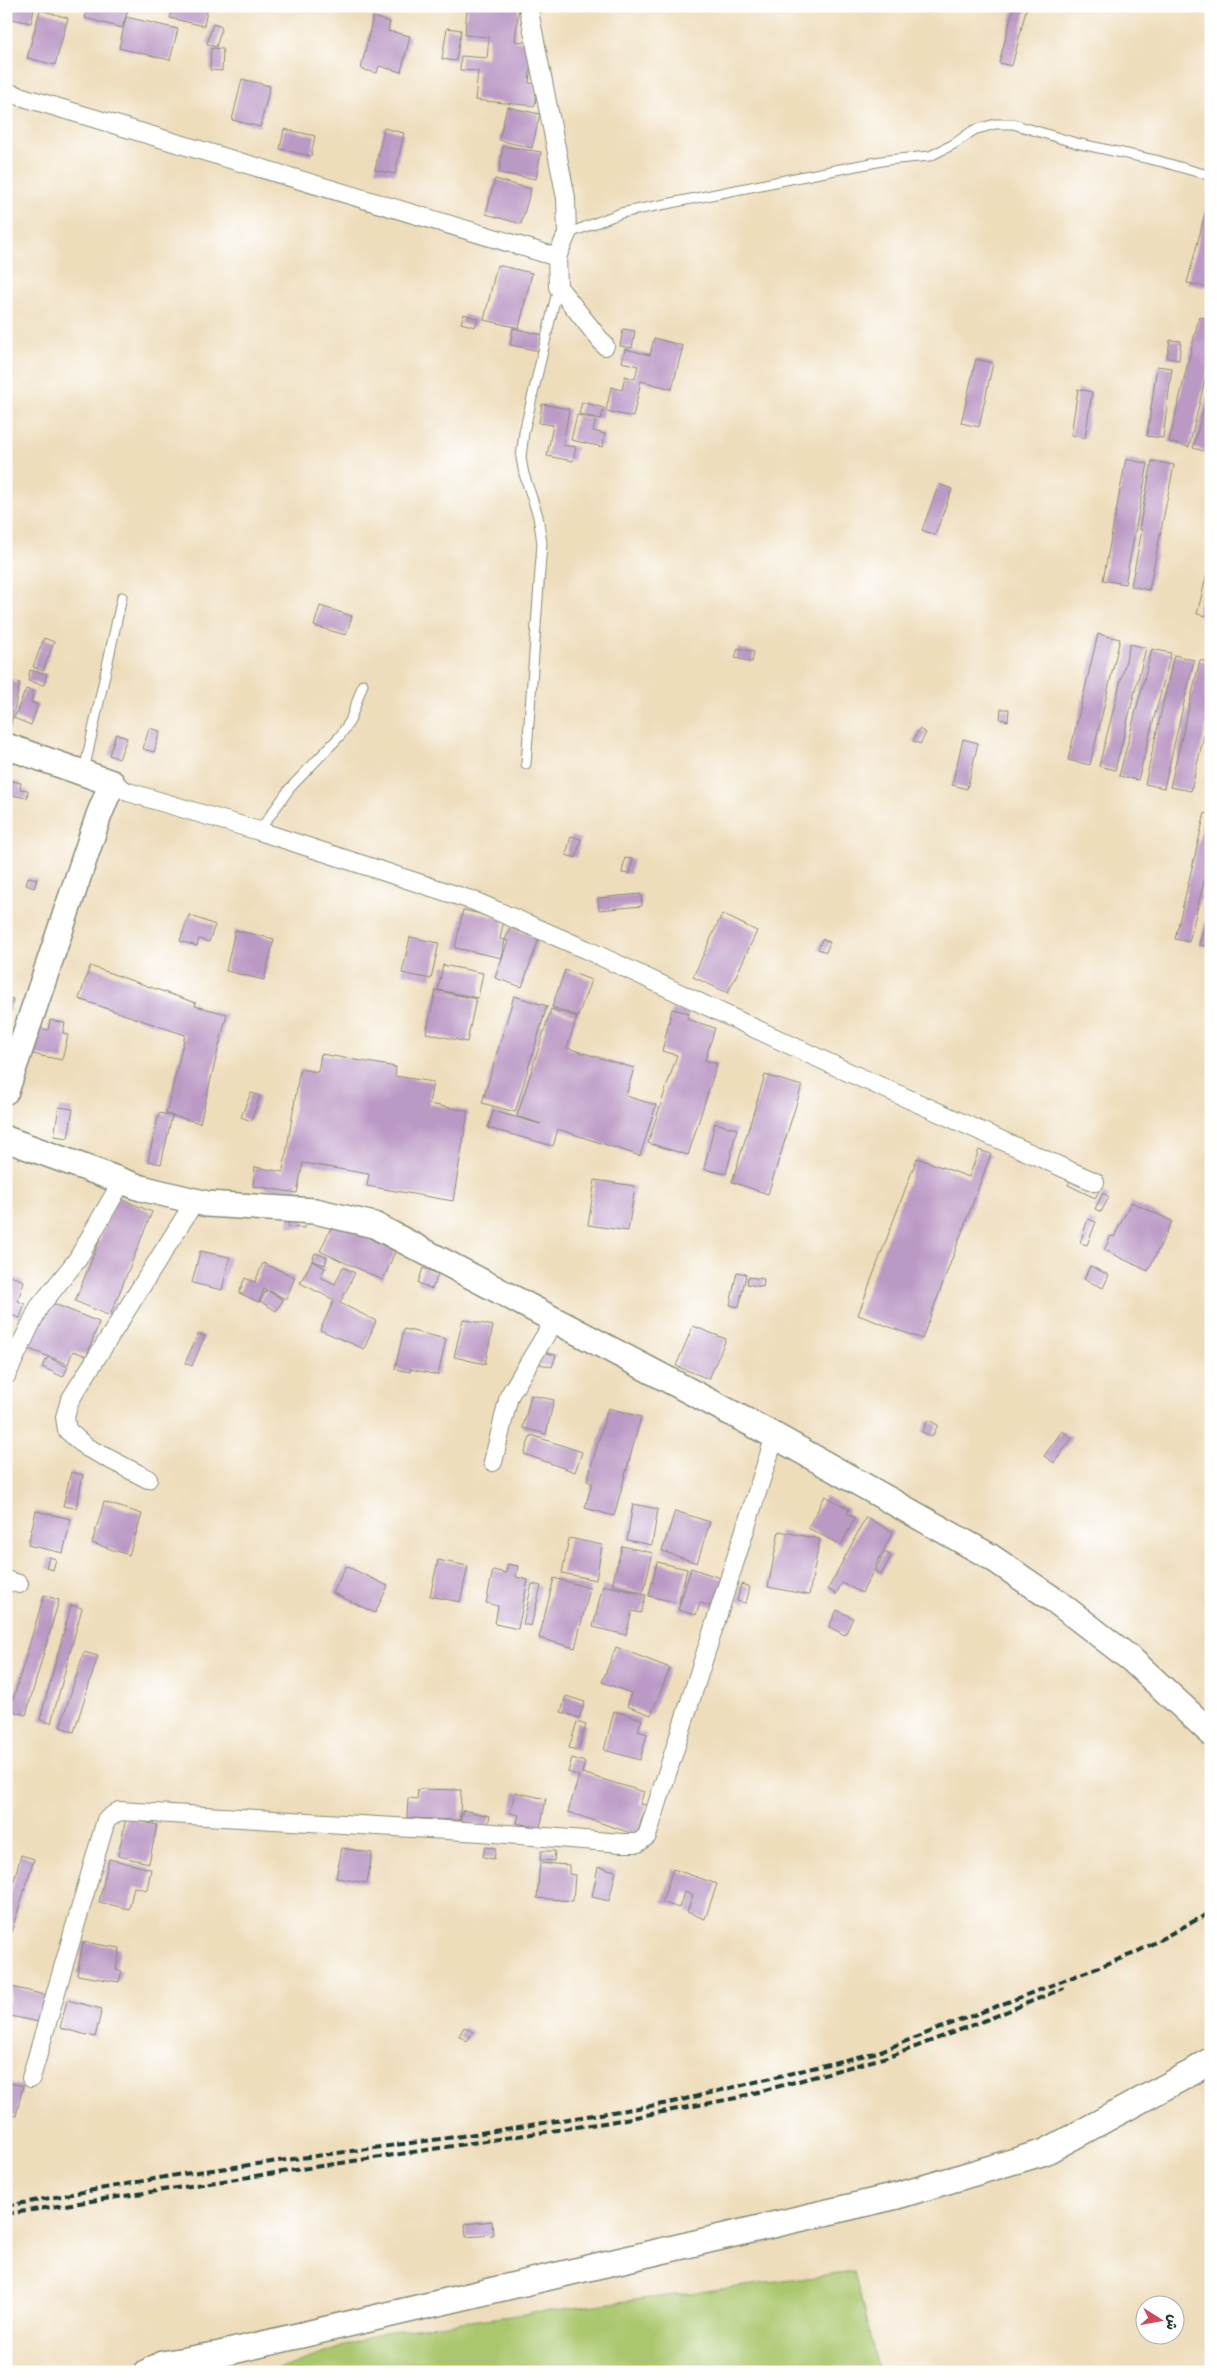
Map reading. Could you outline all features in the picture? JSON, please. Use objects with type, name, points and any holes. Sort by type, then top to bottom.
[{"type":"street","points":[[528,6],[566,198],[567,234],[557,257],[558,287],[605,346]]},
{"type":"street","points":[[6,92],[557,257]]},
{"type":"street","points":[[6,746],[84,772],[112,783],[128,792],[259,832],[474,902],[585,949],[848,1072],[1096,1182]]},
{"type":"street","points":[[6,1091],[99,815],[112,783]]},
{"type":"street","points":[[6,1139],[122,1182],[207,1204],[315,1211],[374,1225],[775,1436],[991,1558],[1132,1660],[1211,1733]]},
{"type":"street","points":[[6,1376],[40,1308],[77,1260],[122,1182]]},
{"type":"street","points":[[148,1479],[86,1447],[67,1430],[65,1416],[70,1400],[195,1201]]},
{"type":"street","points":[[493,1462],[509,1396],[554,1321]]},
{"type":"street","points":[[31,2078],[106,1820],[119,1811],[622,1843],[638,1843],[647,1836],[775,1436]]},
{"type":"street","points":[[147,2372],[162,2364],[220,2354],[898,2196],[1045,2152],[1211,2060]]},
{"type":"lane","points":[[567,234],[621,213],[887,160],[930,156],[954,144],[974,130],[995,124],[1013,124],[1211,176]]},
{"type":"lane","points":[[526,764],[542,543],[538,516],[524,474],[521,458],[524,432],[558,287]]},
{"type":"lane","points":[[84,772],[122,597]]},
{"type":"lane","points":[[259,832],[290,788],[340,736],[350,722],[362,684]]},
{"type":"green space","points":[[854,2272],[879,2372],[271,2372],[384,2332]]},
{"type":"building","points":[[7,6],[35,6],[31,23],[6,18]]},
{"type":"building","points":[[88,6],[128,10],[122,28],[85,18]]},
{"type":"building","points":[[173,6],[208,6],[204,26],[170,18]]},
{"type":"building","points":[[467,6],[519,6],[515,41],[533,43],[529,83],[537,84],[535,106],[475,100],[478,71],[460,70],[461,56],[487,58],[489,37],[465,35]]},
{"type":"building","points":[[1014,6],[1027,6],[1012,66],[999,63]]},
{"type":"building","points":[[40,10],[68,18],[55,65],[27,58]]},
{"type":"building","points":[[126,17],[178,29],[170,60],[119,48]]},
{"type":"building","points":[[373,17],[390,22],[388,31],[410,36],[401,72],[379,66],[377,73],[361,69]]},
{"type":"building","points":[[213,24],[222,27],[216,47],[207,44]]},
{"type":"building","points":[[447,28],[461,30],[456,61],[442,59]]},
{"type":"building","points":[[211,48],[223,49],[222,71],[210,70]]},
{"type":"building","points":[[242,79],[270,86],[260,127],[232,120]]},
{"type":"building","points":[[507,107],[540,114],[532,148],[499,140]]},
{"type":"building","points":[[384,128],[404,133],[395,174],[375,170]]},
{"type":"building","points":[[284,129],[315,136],[311,156],[280,149]]},
{"type":"building","points":[[503,146],[541,152],[536,179],[499,173]]},
{"type":"building","points":[[495,179],[531,189],[521,224],[486,214]]},
{"type":"building","points":[[1210,195],[1211,269],[1206,287],[1187,283]]},
{"type":"building","points":[[497,265],[532,273],[519,328],[484,320]]},
{"type":"building","points":[[464,314],[478,319],[475,327],[461,323]]},
{"type":"building","points":[[1199,317],[1211,319],[1211,355],[1189,447],[1169,442]]},
{"type":"building","points":[[513,328],[543,335],[540,351],[510,345]]},
{"type":"building","points":[[623,329],[635,331],[632,348],[620,346]]},
{"type":"building","points":[[654,338],[683,346],[672,389],[641,381],[633,417],[606,411],[611,387],[622,390],[625,376],[635,379],[638,366],[622,362],[625,349],[650,355]]},
{"type":"building","points":[[1170,340],[1181,341],[1179,360],[1167,358]]},
{"type":"building","points":[[976,359],[993,363],[979,427],[961,423]]},
{"type":"building","points":[[1157,366],[1172,368],[1163,438],[1147,436]]},
{"type":"building","points":[[1211,386],[1211,453],[1193,448]]},
{"type":"building","points":[[1078,389],[1092,392],[1085,438],[1071,435]]},
{"type":"building","points":[[582,402],[604,408],[601,419],[579,414]]},
{"type":"building","points":[[542,404],[569,409],[563,445],[576,447],[573,461],[547,456],[553,425],[539,423]]},
{"type":"building","points":[[577,415],[596,419],[593,431],[605,434],[603,447],[571,440]]},
{"type":"building","points":[[1126,459],[1148,464],[1125,584],[1103,580]]},
{"type":"building","points":[[1152,461],[1174,465],[1149,590],[1131,586],[1142,530],[1139,529]]},
{"type":"building","points":[[939,484],[952,489],[935,535],[922,530]]},
{"type":"building","points":[[1211,561],[1211,617],[1197,614]]},
{"type":"building","points":[[320,606],[352,616],[346,635],[314,626]]},
{"type":"building","points":[[1098,634],[1120,639],[1090,765],[1068,760]]},
{"type":"building","points":[[44,638],[54,642],[43,671],[33,667]]},
{"type":"building","points":[[1130,644],[1146,648],[1115,770],[1099,766]]},
{"type":"building","points":[[738,648],[754,652],[752,662],[735,658]]},
{"type":"building","points":[[1152,649],[1171,653],[1138,780],[1119,776]]},
{"type":"building","points":[[1174,655],[1194,660],[1164,788],[1145,784]]},
{"type":"building","points":[[1200,660],[1211,663],[1211,705],[1191,791],[1170,787]]},
{"type":"building","points":[[30,670],[47,674],[44,685],[28,681]]},
{"type":"building","points":[[6,679],[20,683],[10,728],[6,727]]},
{"type":"building","points":[[26,689],[34,692],[31,702],[38,705],[31,725],[14,718]]},
{"type":"building","points":[[1001,709],[1009,709],[1008,721],[1000,719]]},
{"type":"building","points":[[149,728],[160,731],[154,752],[143,749]]},
{"type":"building","points":[[919,729],[926,733],[920,744],[913,741]]},
{"type":"building","points":[[116,734],[127,738],[119,759],[109,755]]},
{"type":"building","points":[[963,739],[978,743],[967,789],[952,785]]},
{"type":"building","points":[[6,767],[10,767],[8,780],[21,783],[20,789],[28,790],[27,798],[6,794]]},
{"type":"building","points":[[1205,813],[1211,814],[1211,852],[1189,942],[1175,939]]},
{"type":"building","points":[[571,836],[581,839],[576,858],[566,855]]},
{"type":"building","points":[[625,858],[633,859],[630,874],[622,873]]},
{"type":"building","points":[[28,877],[37,879],[34,888],[26,885]]},
{"type":"building","points":[[641,894],[642,906],[599,910],[598,898]]},
{"type":"building","points":[[1211,901],[1211,947],[1199,945]]},
{"type":"building","points":[[463,910],[504,919],[500,939],[505,940],[502,958],[455,948]]},
{"type":"building","points":[[722,914],[757,931],[728,993],[693,977]]},
{"type":"building","points":[[189,915],[215,925],[209,942],[199,939],[197,946],[180,941]]},
{"type":"building","points":[[510,928],[539,938],[522,987],[495,978],[508,941],[505,940]]},
{"type":"building","points":[[235,930],[274,939],[264,980],[226,971]]},
{"type":"building","points":[[410,937],[439,943],[431,979],[402,973]]},
{"type":"building","points":[[822,939],[830,942],[826,952],[818,949]]},
{"type":"building","points":[[443,965],[483,973],[478,998],[438,990]]},
{"type":"building","points":[[90,966],[196,1003],[195,1006],[227,1014],[200,1123],[166,1114],[185,1035],[79,999]]},
{"type":"building","points":[[565,970],[591,980],[578,1016],[552,1007]]},
{"type":"building","points":[[436,990],[476,999],[467,1042],[426,1033]]},
{"type":"building","points":[[514,996],[547,1006],[515,1112],[482,1103]]},
{"type":"building","points":[[6,997],[13,999],[10,1012],[6,1011]]},
{"type":"building","points":[[551,1009],[577,1017],[567,1048],[634,1068],[626,1096],[656,1105],[640,1156],[558,1129],[553,1146],[488,1128],[493,1111],[541,1124],[517,1116]]},
{"type":"building","points":[[672,1009],[689,1013],[687,1019],[715,1028],[705,1060],[717,1064],[688,1155],[648,1143],[677,1055],[662,1051]]},
{"type":"building","points":[[50,1020],[65,1023],[63,1033],[68,1035],[62,1060],[32,1054],[38,1028],[48,1030]]},
{"type":"building","points":[[321,1054],[396,1067],[395,1076],[433,1082],[429,1104],[468,1111],[453,1201],[367,1186],[369,1174],[303,1163],[297,1193],[253,1186],[255,1167],[283,1172],[300,1069],[318,1072]]},
{"type":"building","points":[[765,1075],[802,1086],[768,1194],[732,1182]]},
{"type":"building","points":[[251,1093],[260,1096],[251,1121],[241,1117]]},
{"type":"building","points":[[59,1107],[73,1109],[68,1138],[54,1136]]},
{"type":"building","points":[[159,1113],[172,1116],[161,1164],[148,1161]]},
{"type":"building","points":[[715,1123],[737,1129],[726,1174],[704,1169]]},
{"type":"building","points":[[979,1150],[991,1154],[922,1339],[858,1315],[917,1158],[969,1177]]},
{"type":"building","points":[[1073,1175],[1100,1189],[1095,1198],[1068,1185]]},
{"type":"building","points":[[595,1180],[635,1186],[628,1231],[588,1225]]},
{"type":"building","points":[[1103,1193],[1109,1197],[1101,1212],[1095,1209]]},
{"type":"building","points":[[117,1197],[152,1212],[110,1316],[75,1301]]},
{"type":"building","points":[[1131,1202],[1172,1221],[1148,1271],[1104,1250],[1111,1236],[1114,1237]]},
{"type":"building","points":[[289,1211],[305,1212],[304,1228],[288,1227]]},
{"type":"building","points":[[335,1219],[397,1247],[383,1280],[320,1251]]},
{"type":"building","points":[[1088,1219],[1096,1222],[1087,1245],[1080,1243]]},
{"type":"building","points":[[200,1251],[230,1257],[222,1290],[192,1283]]},
{"type":"building","points":[[315,1253],[327,1257],[325,1265],[312,1261]]},
{"type":"building","points":[[312,1261],[325,1268],[320,1277],[335,1284],[343,1267],[355,1273],[340,1303],[376,1321],[364,1349],[320,1330],[334,1300],[300,1283]]},
{"type":"building","points":[[263,1263],[295,1277],[286,1299],[269,1291],[283,1300],[276,1311],[260,1301],[267,1290],[264,1289],[259,1302],[239,1293],[245,1278],[255,1282]]},
{"type":"building","points":[[1090,1266],[1109,1275],[1103,1288],[1084,1279]]},
{"type":"building","points":[[423,1268],[438,1274],[432,1289],[418,1283]]},
{"type":"building","points":[[737,1272],[746,1274],[739,1307],[730,1305]]},
{"type":"building","points":[[11,1276],[24,1281],[18,1301],[25,1304],[20,1318],[11,1315],[9,1321],[6,1320],[6,1284]]},
{"type":"building","points":[[748,1277],[764,1279],[763,1287],[747,1284]]},
{"type":"building","points":[[47,1301],[99,1322],[87,1356],[73,1351],[68,1364],[29,1349]]},
{"type":"building","points":[[463,1319],[493,1326],[485,1364],[454,1357]]},
{"type":"building","points":[[693,1326],[726,1339],[709,1379],[676,1366]]},
{"type":"building","points":[[404,1329],[446,1339],[438,1375],[410,1369],[410,1372],[395,1369]]},
{"type":"building","points":[[198,1334],[205,1336],[192,1366],[185,1363]]},
{"type":"building","points":[[543,1352],[556,1355],[552,1367],[540,1364]]},
{"type":"building","points":[[48,1357],[68,1367],[63,1377],[42,1367]]},
{"type":"building","points":[[531,1395],[554,1400],[546,1434],[523,1428]]},
{"type":"building","points":[[608,1408],[641,1417],[614,1516],[585,1508],[592,1483],[587,1481]]},
{"type":"building","points":[[928,1420],[938,1425],[932,1437],[922,1432]]},
{"type":"building","points":[[1062,1431],[1072,1438],[1054,1463],[1044,1456]]},
{"type":"building","points":[[531,1435],[582,1452],[575,1472],[524,1454]]},
{"type":"building","points":[[71,1472],[83,1475],[76,1508],[63,1506]]},
{"type":"building","points":[[825,1496],[849,1509],[847,1513],[855,1518],[841,1545],[808,1528]]},
{"type":"building","points":[[104,1502],[142,1514],[129,1555],[92,1543]]},
{"type":"building","points":[[633,1504],[658,1509],[652,1545],[627,1540]]},
{"type":"building","points":[[36,1511],[71,1519],[63,1553],[28,1545]]},
{"type":"building","points":[[675,1511],[710,1522],[697,1563],[662,1551]]},
{"type":"building","points":[[866,1517],[893,1532],[862,1593],[842,1583],[836,1594],[828,1589]]},
{"type":"building","points":[[779,1531],[820,1539],[809,1595],[768,1587]]},
{"type":"building","points":[[569,1538],[602,1545],[596,1580],[562,1573]]},
{"type":"building","points":[[622,1546],[653,1553],[643,1593],[612,1585]]},
{"type":"building","points":[[885,1552],[891,1556],[881,1575],[875,1571]]},
{"type":"building","points":[[49,1557],[56,1559],[53,1570],[46,1568]]},
{"type":"building","points":[[438,1560],[468,1566],[460,1602],[430,1596]]},
{"type":"building","points":[[657,1562],[687,1569],[679,1603],[649,1596]]},
{"type":"building","points":[[508,1564],[518,1566],[516,1577],[528,1580],[518,1629],[495,1624],[498,1606],[486,1603],[493,1570],[506,1573]]},
{"type":"building","points":[[346,1566],[388,1586],[375,1613],[333,1593]]},
{"type":"building","points":[[691,1568],[726,1580],[718,1608],[700,1603],[696,1615],[678,1610]]},
{"type":"building","points":[[554,1578],[590,1588],[575,1648],[539,1638]]},
{"type":"building","points":[[532,1584],[541,1586],[531,1626],[523,1624]]},
{"type":"building","points":[[741,1584],[750,1587],[746,1603],[737,1601]]},
{"type":"building","points":[[603,1585],[646,1595],[641,1613],[632,1611],[626,1635],[593,1627]]},
{"type":"building","points":[[44,1595],[59,1600],[26,1715],[10,1710]]},
{"type":"building","points":[[71,1605],[82,1608],[51,1723],[40,1720]]},
{"type":"building","points":[[837,1610],[853,1618],[845,1635],[829,1627]]},
{"type":"building","points":[[616,1647],[670,1668],[651,1715],[627,1706],[631,1693],[602,1682]]},
{"type":"building","points":[[84,1652],[98,1656],[74,1732],[60,1727]]},
{"type":"building","points":[[566,1696],[585,1702],[579,1718],[561,1712]]},
{"type":"building","points":[[614,1711],[642,1719],[638,1731],[647,1734],[640,1760],[604,1750]]},
{"type":"building","points":[[577,1722],[586,1725],[578,1750],[569,1748]]},
{"type":"building","points":[[572,1758],[585,1762],[582,1773],[644,1792],[640,1804],[646,1805],[637,1835],[568,1812],[579,1776],[568,1772]]},
{"type":"building","points":[[418,1789],[461,1790],[460,1820],[407,1818],[408,1798],[417,1799]]},
{"type":"building","points":[[515,1792],[546,1799],[540,1828],[517,1823],[519,1815],[510,1813]]},
{"type":"building","points":[[463,1810],[490,1816],[487,1827],[460,1821]]},
{"type":"building","points":[[126,1818],[157,1825],[149,1863],[118,1856]]},
{"type":"building","points":[[485,1847],[496,1848],[494,1859],[483,1857]]},
{"type":"building","points":[[342,1848],[372,1853],[367,1883],[336,1878]]},
{"type":"building","points":[[541,1851],[555,1851],[554,1861],[540,1860]]},
{"type":"building","points":[[21,1855],[34,1859],[6,1949],[6,1910]]},
{"type":"building","points":[[109,1859],[151,1869],[147,1890],[134,1887],[129,1909],[99,1902]]},
{"type":"building","points":[[540,1863],[569,1865],[569,1874],[575,1875],[573,1901],[537,1898]]},
{"type":"building","points":[[598,1867],[616,1871],[609,1901],[592,1897]]},
{"type":"building","points":[[673,1869],[717,1884],[705,1919],[687,1912],[693,1895],[684,1892],[679,1908],[662,1902]]},
{"type":"building","points":[[83,1942],[120,1948],[116,1970],[122,1971],[119,1982],[77,1975]]},
{"type":"building","points":[[12,1987],[49,1996],[43,2023],[6,2015]]},
{"type":"building","points":[[67,2000],[102,2009],[95,2037],[60,2028]]},
{"type":"building","points":[[464,2027],[473,2032],[467,2041],[459,2036]]},
{"type":"building","points":[[6,2082],[23,2086],[16,2116],[6,2114]]},
{"type":"building","points":[[492,2221],[493,2235],[466,2237],[465,2224]]},
{"type":"railway","points":[[6,2206],[176,2175],[462,2136],[669,2103],[878,2052],[1135,1953],[1211,1912]]},
{"type":"railway","points":[[6,2214],[610,2122],[736,2098],[894,2055],[1064,1988]]}]
